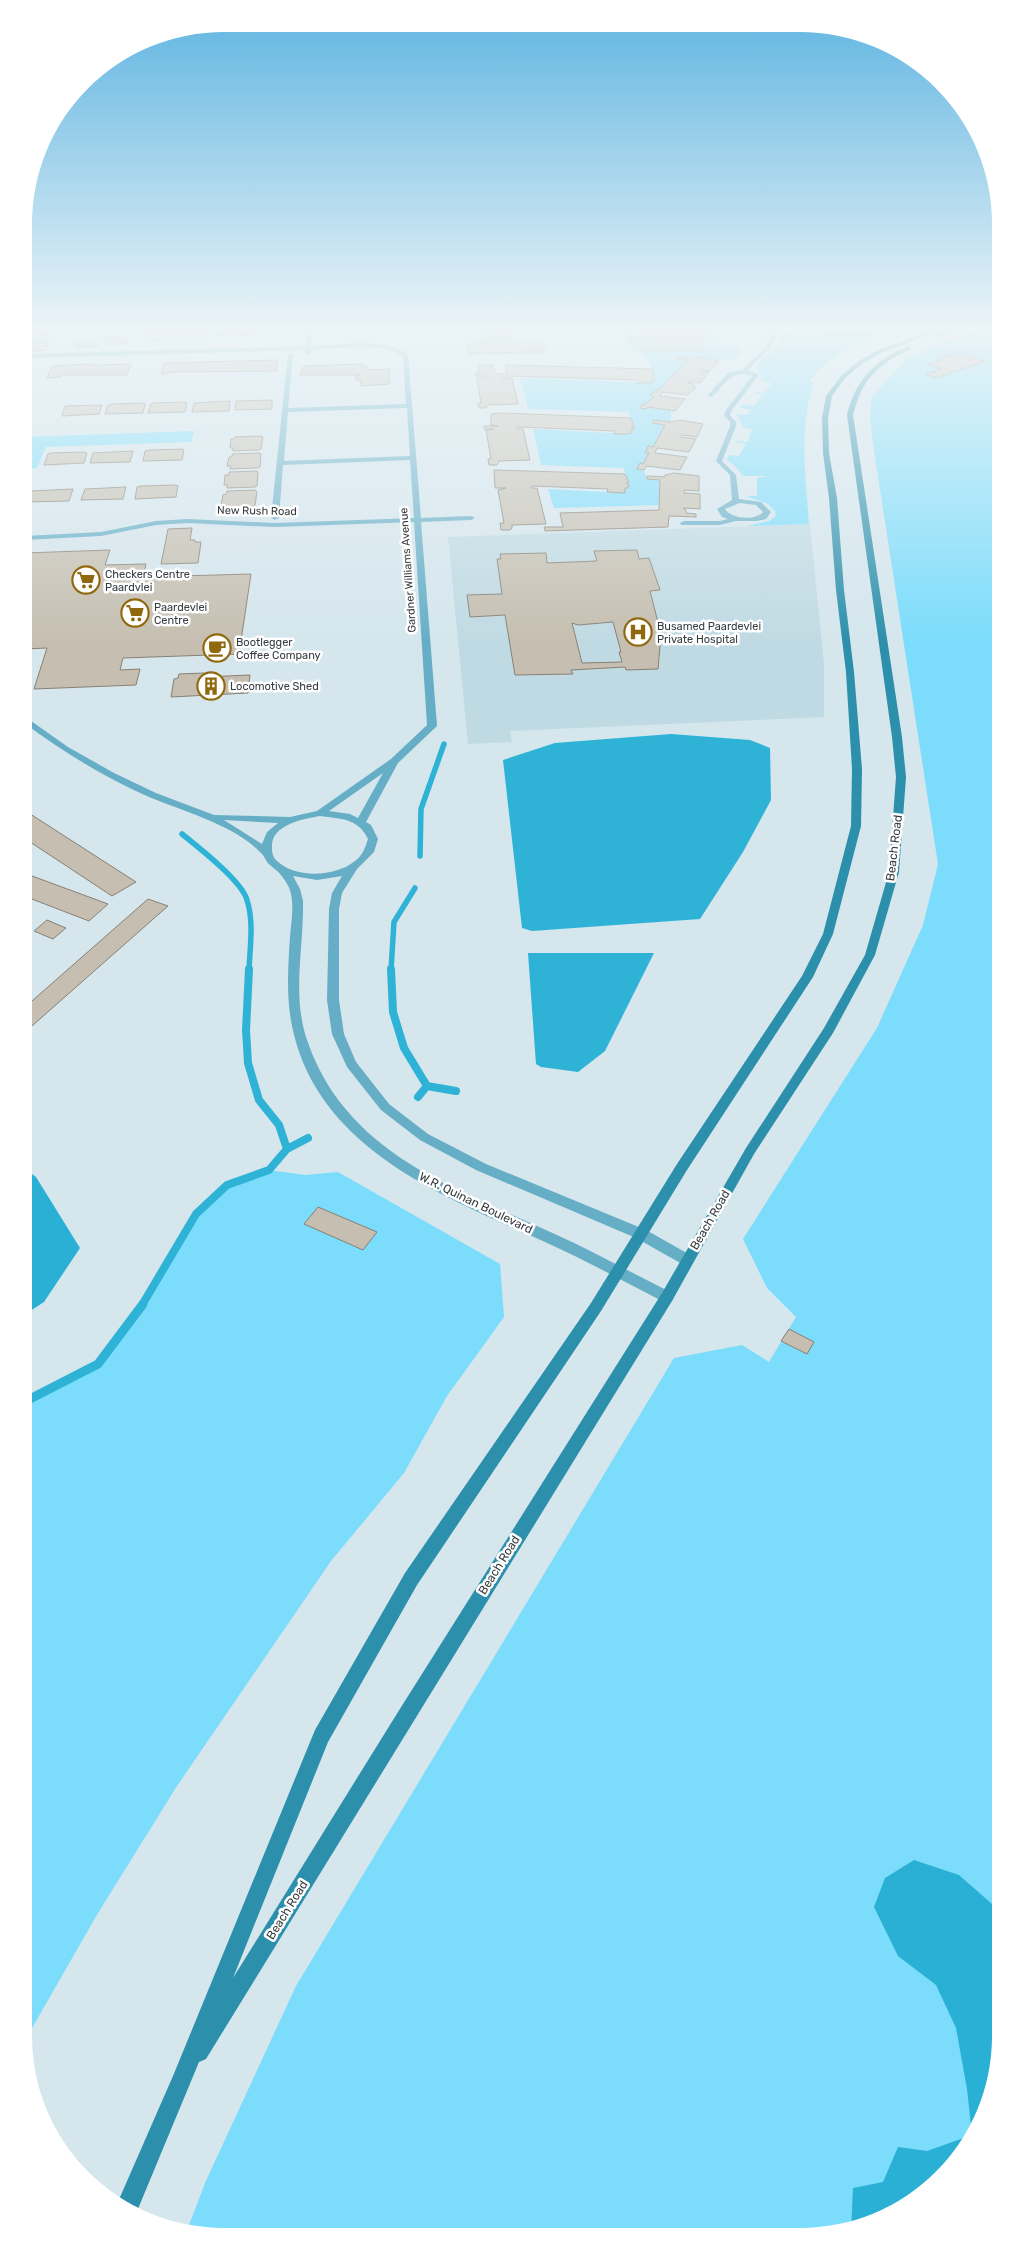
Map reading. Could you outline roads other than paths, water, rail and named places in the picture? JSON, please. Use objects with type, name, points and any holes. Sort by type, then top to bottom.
[{"type":"main road","name":"Beach Road","points":[[129,2203],[181,2082],[321,1736],[411,1579],[527,1410],[618,1272],[682,1167],[807,977],[828,934],[856,826],[856,769],[850,672],[840,590],[825,432]]},
{"type":"main road","name":"Beach Road","points":[[181,2082],[414,1701],[667,1297],[750,1151],[829,1030],[870,954],[894,872],[899,817],[900,777],[897,737],[852,432]]},
{"type":"street","points":[[275,518],[283,432]]},
{"type":"street","name":"Gardner Williams Avenue","points":[[320,813],[394,761],[432,726],[410,432]]},
{"type":"street","points":[[731,432],[720,458],[721,464],[734,475],[736,501]]},
{"type":"street","points":[[279,463],[412,458]]},
{"type":"street","points":[[684,523],[720,523],[736,519],[757,519],[768,512],[766,508],[757,503],[736,501],[726,504],[722,509],[725,515],[736,519]]},
{"type":"street","name":"New Rush Road","points":[[32,536],[101,534],[179,521],[276,524],[471,518]]},
{"type":"street","name":"W.R. Quinan Boulevard","points":[[32,726],[65,749],[111,776],[153,795],[211,817],[243,835],[267,854],[272,863],[283,870],[295,888],[297,903],[293,990],[299,1036],[312,1074],[344,1120],[382,1154],[448,1192],[570,1248],[667,1297]]},
{"type":"street","name":"Gardner Williams Avenue","points":[[361,822],[394,761]]},
{"type":"street","name":"W.R. Quinan Boulevard","points":[[211,817],[291,820],[320,813],[342,815],[361,822]]},
{"type":"street","name":"W.R. Quinan Boulevard","points":[[267,854],[266,844],[270,835],[291,820]]},
{"type":"street","points":[[283,870],[299,875],[317,877],[336,874],[352,868],[365,860],[372,850],[374,840],[370,830],[361,822]]},
{"type":"street","points":[[352,868],[337,893],[334,909],[333,1000],[338,1034],[351,1064],[385,1106],[424,1137],[481,1167],[641,1234],[687,1260]]},
{"type":"waterway","points":[[420,856],[421,809],[444,744]]},
{"type":"waterway","points":[[182,834],[228,874],[247,900],[251,935],[249,970]]},
{"type":"waterway","points":[[391,970],[394,922],[415,888]]},
{"type":"waterway","points":[[249,969],[246,1030],[248,1063],[259,1100],[279,1125],[287,1149]]},
{"type":"waterway","points":[[391,970],[393,1012],[404,1048],[427,1086]]},
{"type":"waterway","points":[[418,1097],[427,1086]]},
{"type":"waterway","points":[[427,1086],[456,1091]]},
{"type":"waterway","points":[[287,1149],[308,1138]]},
{"type":"waterway","points":[[142,1305],[196,1214],[227,1185],[269,1170],[287,1149]]},
{"type":"waterway","points":[[32,1398],[98,1364],[143,1304]]},
{"type":"place","name":"Checkers Centre Paardvlei","points":[[86,580]]},
{"type":"place","name":"Paardevlei Centre","points":[[135,613]]},
{"type":"place","name":"Busamed Paardevlei Private Hospital","points":[[638,632]]},
{"type":"place","name":"Bootlegger Coffee Company","points":[[217,648]]},
{"type":"place","name":"Locomotive Shed","points":[[211,686]]}]
